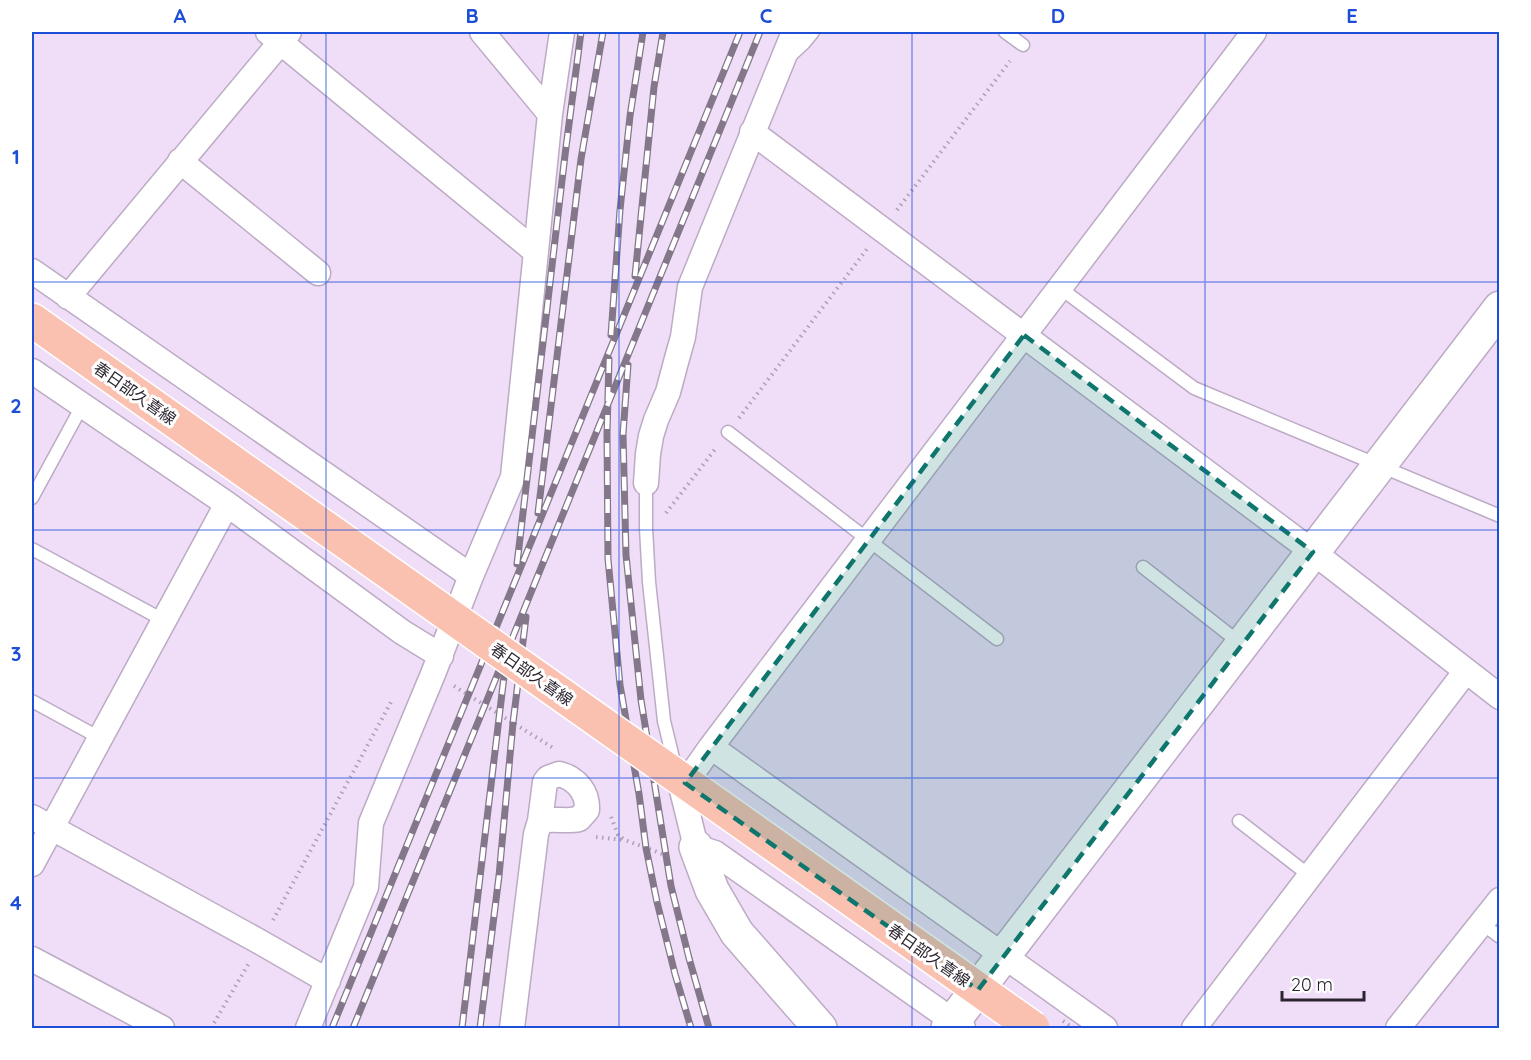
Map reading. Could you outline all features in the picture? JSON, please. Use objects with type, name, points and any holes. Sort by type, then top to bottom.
[{"type":"main road","name":"春日部久喜線","points":[[32,320],[1033,1029]]},
{"type":"street","points":[[482,32],[550,114]]},
{"type":"street","points":[[308,1029],[366,887],[371,823],[513,477],[550,114],[562,32]]},
{"type":"street","points":[[645,483],[651,436],[668,392],[683,337],[690,287],[794,32]]},
{"type":"street","points":[[682,788],[1254,32]]},
{"type":"street","points":[[68,297],[180,162],[279,35],[535,251]]},
{"type":"street","points":[[752,132],[1313,552],[1500,697]]},
{"type":"street","points":[[180,162],[318,273]]},
{"type":"street","points":[[32,271],[471,576]]},
{"type":"street","points":[[696,847],[715,853],[955,1026],[1004,957],[1241,644],[1500,308]]},
{"type":"street","points":[[32,371],[227,504],[402,632],[441,656]]},
{"type":"street","points":[[32,864],[41,822],[100,738],[227,504]]},
{"type":"street","points":[[1198,1027],[1466,671]]},
{"type":"street","points":[[711,747],[1105,1029]]},
{"type":"street","points":[[673,758],[696,847],[712,890],[737,933],[820,1029]]},
{"type":"street","points":[[512,1029],[540,821]]},
{"type":"street","points":[[41,822],[328,981]]},
{"type":"street","points":[[1398,1029],[1490,930],[1500,900]]},
{"type":"street","points":[[32,959],[162,1029]]},
{"type":"lane","points":[[779,66],[813,32]]},
{"type":"lane","points":[[1005,32],[1023,45]]},
{"type":"lane","points":[[1060,288],[1194,388],[1500,516]]},
{"type":"lane","points":[[32,498],[82,406]]},
{"type":"lane","points":[[728,432],[997,639]]},
{"type":"lane","points":[[645,483],[648,582],[664,721],[673,758]]},
{"type":"lane","points":[[32,549],[165,621]]},
{"type":"lane","points":[[1143,567],[1241,644]]},
{"type":"lane","points":[[32,701],[100,738]]},
{"type":"lane","points":[[1239,821],[1310,876]]},
{"type":"path","points":[[646,540],[1023,45]]},
{"type":"path","points":[[211,1029],[396,693]]},
{"type":"highlighted area","points":[[1024,335],[1313,552],[978,990],[685,783]]},
{"type":"railway","points":[[517,564],[581,32]]},
{"type":"railway","points":[[538,513],[581,159],[603,32]]},
{"type":"railway","points":[[611,335],[620,210],[630,116],[643,32]]},
{"type":"railway","points":[[635,276],[654,87],[663,32]]},
{"type":"railway","points":[[332,1028],[740,32]]},
{"type":"railway","points":[[353,1028],[760,32]]},
{"type":"railway","points":[[609,359],[608,559],[620,685],[657,902],[691,1028]]},
{"type":"railway","points":[[628,365],[623,434],[626,555],[641,700],[671,886],[709,1028]]},
{"type":"railway","points":[[480,1028],[499,876],[513,723],[526,617]]},
{"type":"railway","points":[[462,1028],[505,668]]}]
